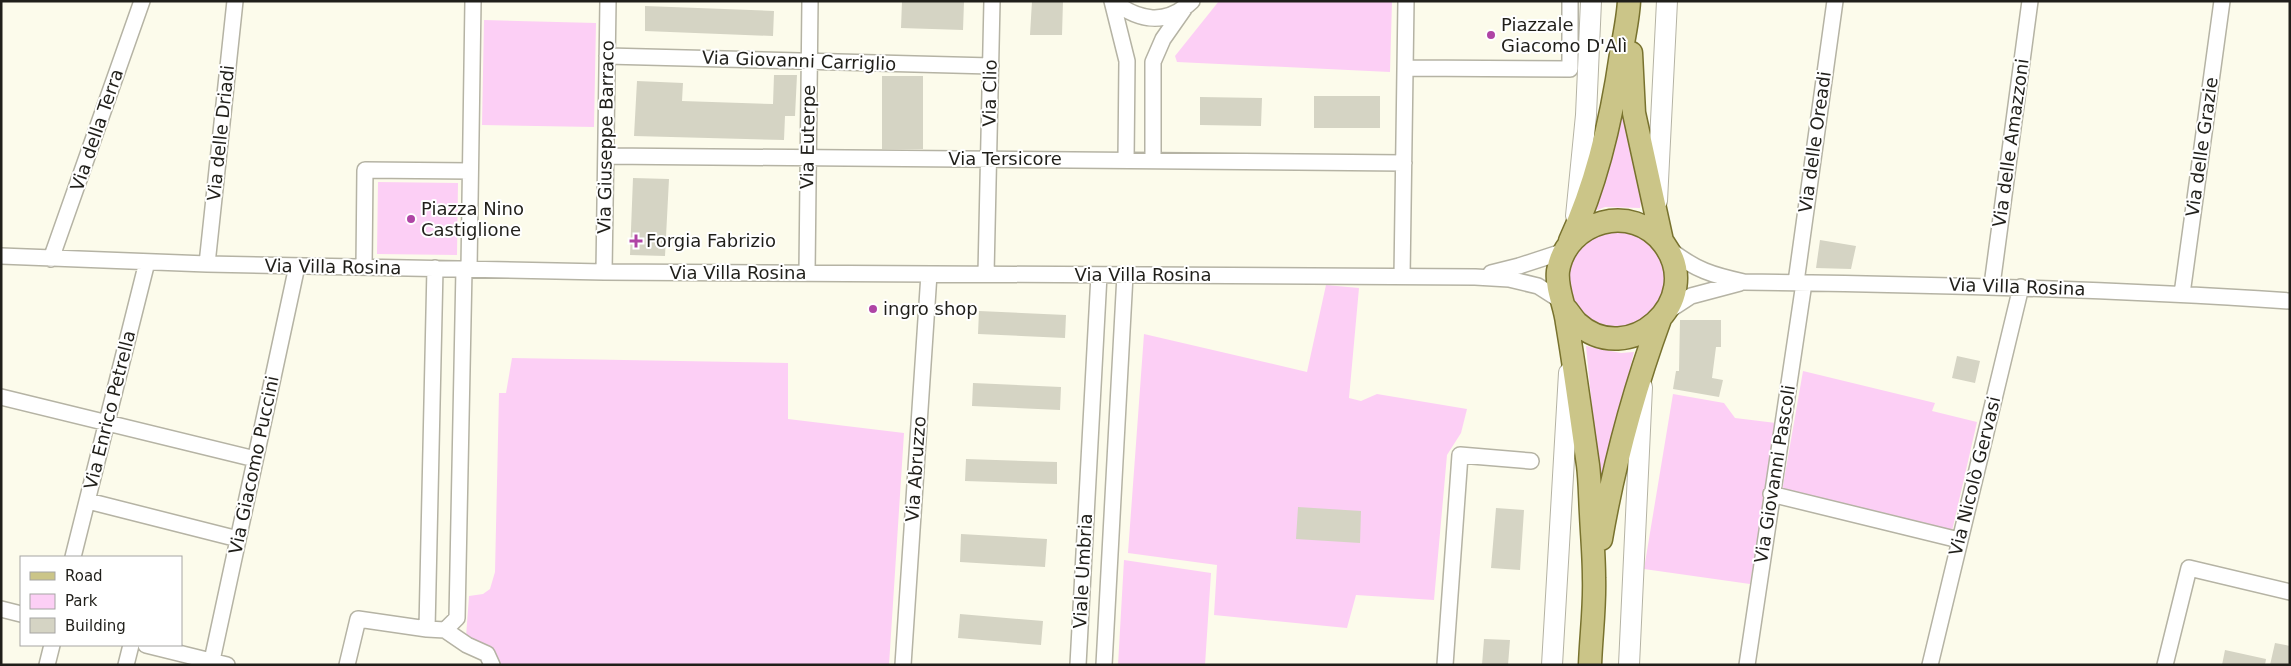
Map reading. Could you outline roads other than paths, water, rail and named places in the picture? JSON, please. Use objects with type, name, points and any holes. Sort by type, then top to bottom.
[{"type":"main road","points":[[1590,665],[1594,579],[1589,468],[1564,305],[1558,285],[1558,273],[1605,136],[1616,91],[1629,4]]},
{"type":"main road","points":[[1594,579],[1611,485],[1643,367],[1662,316],[1671,302],[1675,288],[1675,273],[1672,259],[1664,244],[1634,113],[1629,4]]},
{"type":"main road","points":[[1569,243],[1587,228],[1613,220],[1640,225],[1652,232],[1664,244]]},
{"type":"main road","points":[[1564,305],[1584,328],[1592,333],[1610,338],[1629,337],[1646,330],[1662,316]]},
{"type":"street","name":"Via della Terra","points":[[51,259],[142,1]]},
{"type":"street","name":"Via delle Driadi","points":[[207,264],[235,1]]},
{"type":"street","points":[[445,630],[457,618],[473,1]]},
{"type":"street","name":"Via Giuseppe Barraco","points":[[604,272],[608,1]]},
{"type":"street","name":"Via Euterpe","points":[[807,273],[810,1]]},
{"type":"street","name":"Via Clio","points":[[986,274],[992,1]]},
{"type":"street","points":[[1112,1],[1128,13],[1146,18],[1166,17],[1188,5]]},
{"type":"street","points":[[1112,1],[1127,62],[1126,160]]},
{"type":"street","points":[[1402,277],[1406,1]]},
{"type":"street","points":[[1405,68],[1570,69],[1570,1]]},
{"type":"street","points":[[1569,243],[1586,115],[1592,1]]},
{"type":"street","points":[[1657,216],[1667,1]]},
{"type":"street","name":"Via delle Oreadi","points":[[1800,282],[1835,1]]},
{"type":"street","name":"Via delle Amazzoni","points":[[1992,286],[2030,1]]},
{"type":"street","name":"Via delle Grazie","points":[[2182,294],[2222,1]]},
{"type":"street","points":[[1153,160],[1154,62],[1163,39],[1188,5]]},
{"type":"street","name":"Via Giovanni Carriglio","points":[[607,56],[991,66]]},
{"type":"street","name":"Via Tersicore","points":[[606,156],[1404,162]]},
{"type":"street","points":[[364,267],[365,170],[470,171]]},
{"type":"street","name":"Via Villa Rosina","points":[[1475,276],[1519,266],[1569,243]]},
{"type":"street","name":"Via Villa Rosina","points":[[1664,244],[1685,261],[1710,275],[1744,282],[2021,287],[2290,301]]},
{"type":"street","name":"Via Villa Rosina","points":[[1,256],[207,264],[604,272],[1475,276],[1509,279],[1538,286],[1564,305]]},
{"type":"street","name":"Via Enrico Petrella","points":[[74,556],[147,262]]},
{"type":"street","name":"Via Giacomo Puccini","points":[[211,663],[297,266]]},
{"type":"street","points":[[427,628],[435,268]]},
{"type":"street","name":"Via Abruzzo","points":[[904,665],[928,274]]},
{"type":"street","name":"Viale Umbria","points":[[1099,275],[1078,660],[1104,661],[1125,275]]},
{"type":"street","name":"Via Villa Rosina","points":[[1662,316],[1692,296],[1744,282]]},
{"type":"street","name":"Via Giovanni Pascoli","points":[[1747,665],[1800,282]]},
{"type":"street","name":"Via Nicolò Gervasi","points":[[1930,665],[2021,287]]},
{"type":"street","points":[[1096,334],[1122,335]]},
{"type":"street","points":[[1552,665],[1570,341]]},
{"type":"street","points":[[1629,665],[1643,367]]},
{"type":"street","points":[[1,397],[255,459]]},
{"type":"street","points":[[1445,665],[1460,456],[1531,461]]},
{"type":"street","points":[[1088,485],[1114,487]]},
{"type":"street","points":[[1771,494],[1959,540]]},
{"type":"street","points":[[88,501],[238,539]]},
{"type":"street","points":[[2165,665],[2189,568],[2290,592]]},
{"type":"street","points":[[1,609],[20,614]]},
{"type":"street","points":[[347,665],[358,620],[445,630],[467,646],[487,654],[492,665]]},
{"type":"street","points":[[47,665],[52,646]]},
{"type":"street","points":[[126,665],[131,646]]},
{"type":"street","points":[[150,646],[211,663],[227,665]]},
{"type":"place","name":"Piazzale Giacomo D'Alì","points":[[1491,35]]},
{"type":"place","name":"Piazza Nino Castiglione","points":[[411,219]]},
{"type":"place","name":"Forgia Fabrizio","points":[[636,241]]},
{"type":"place","name":"ingro shop","points":[[873,309]]}]
